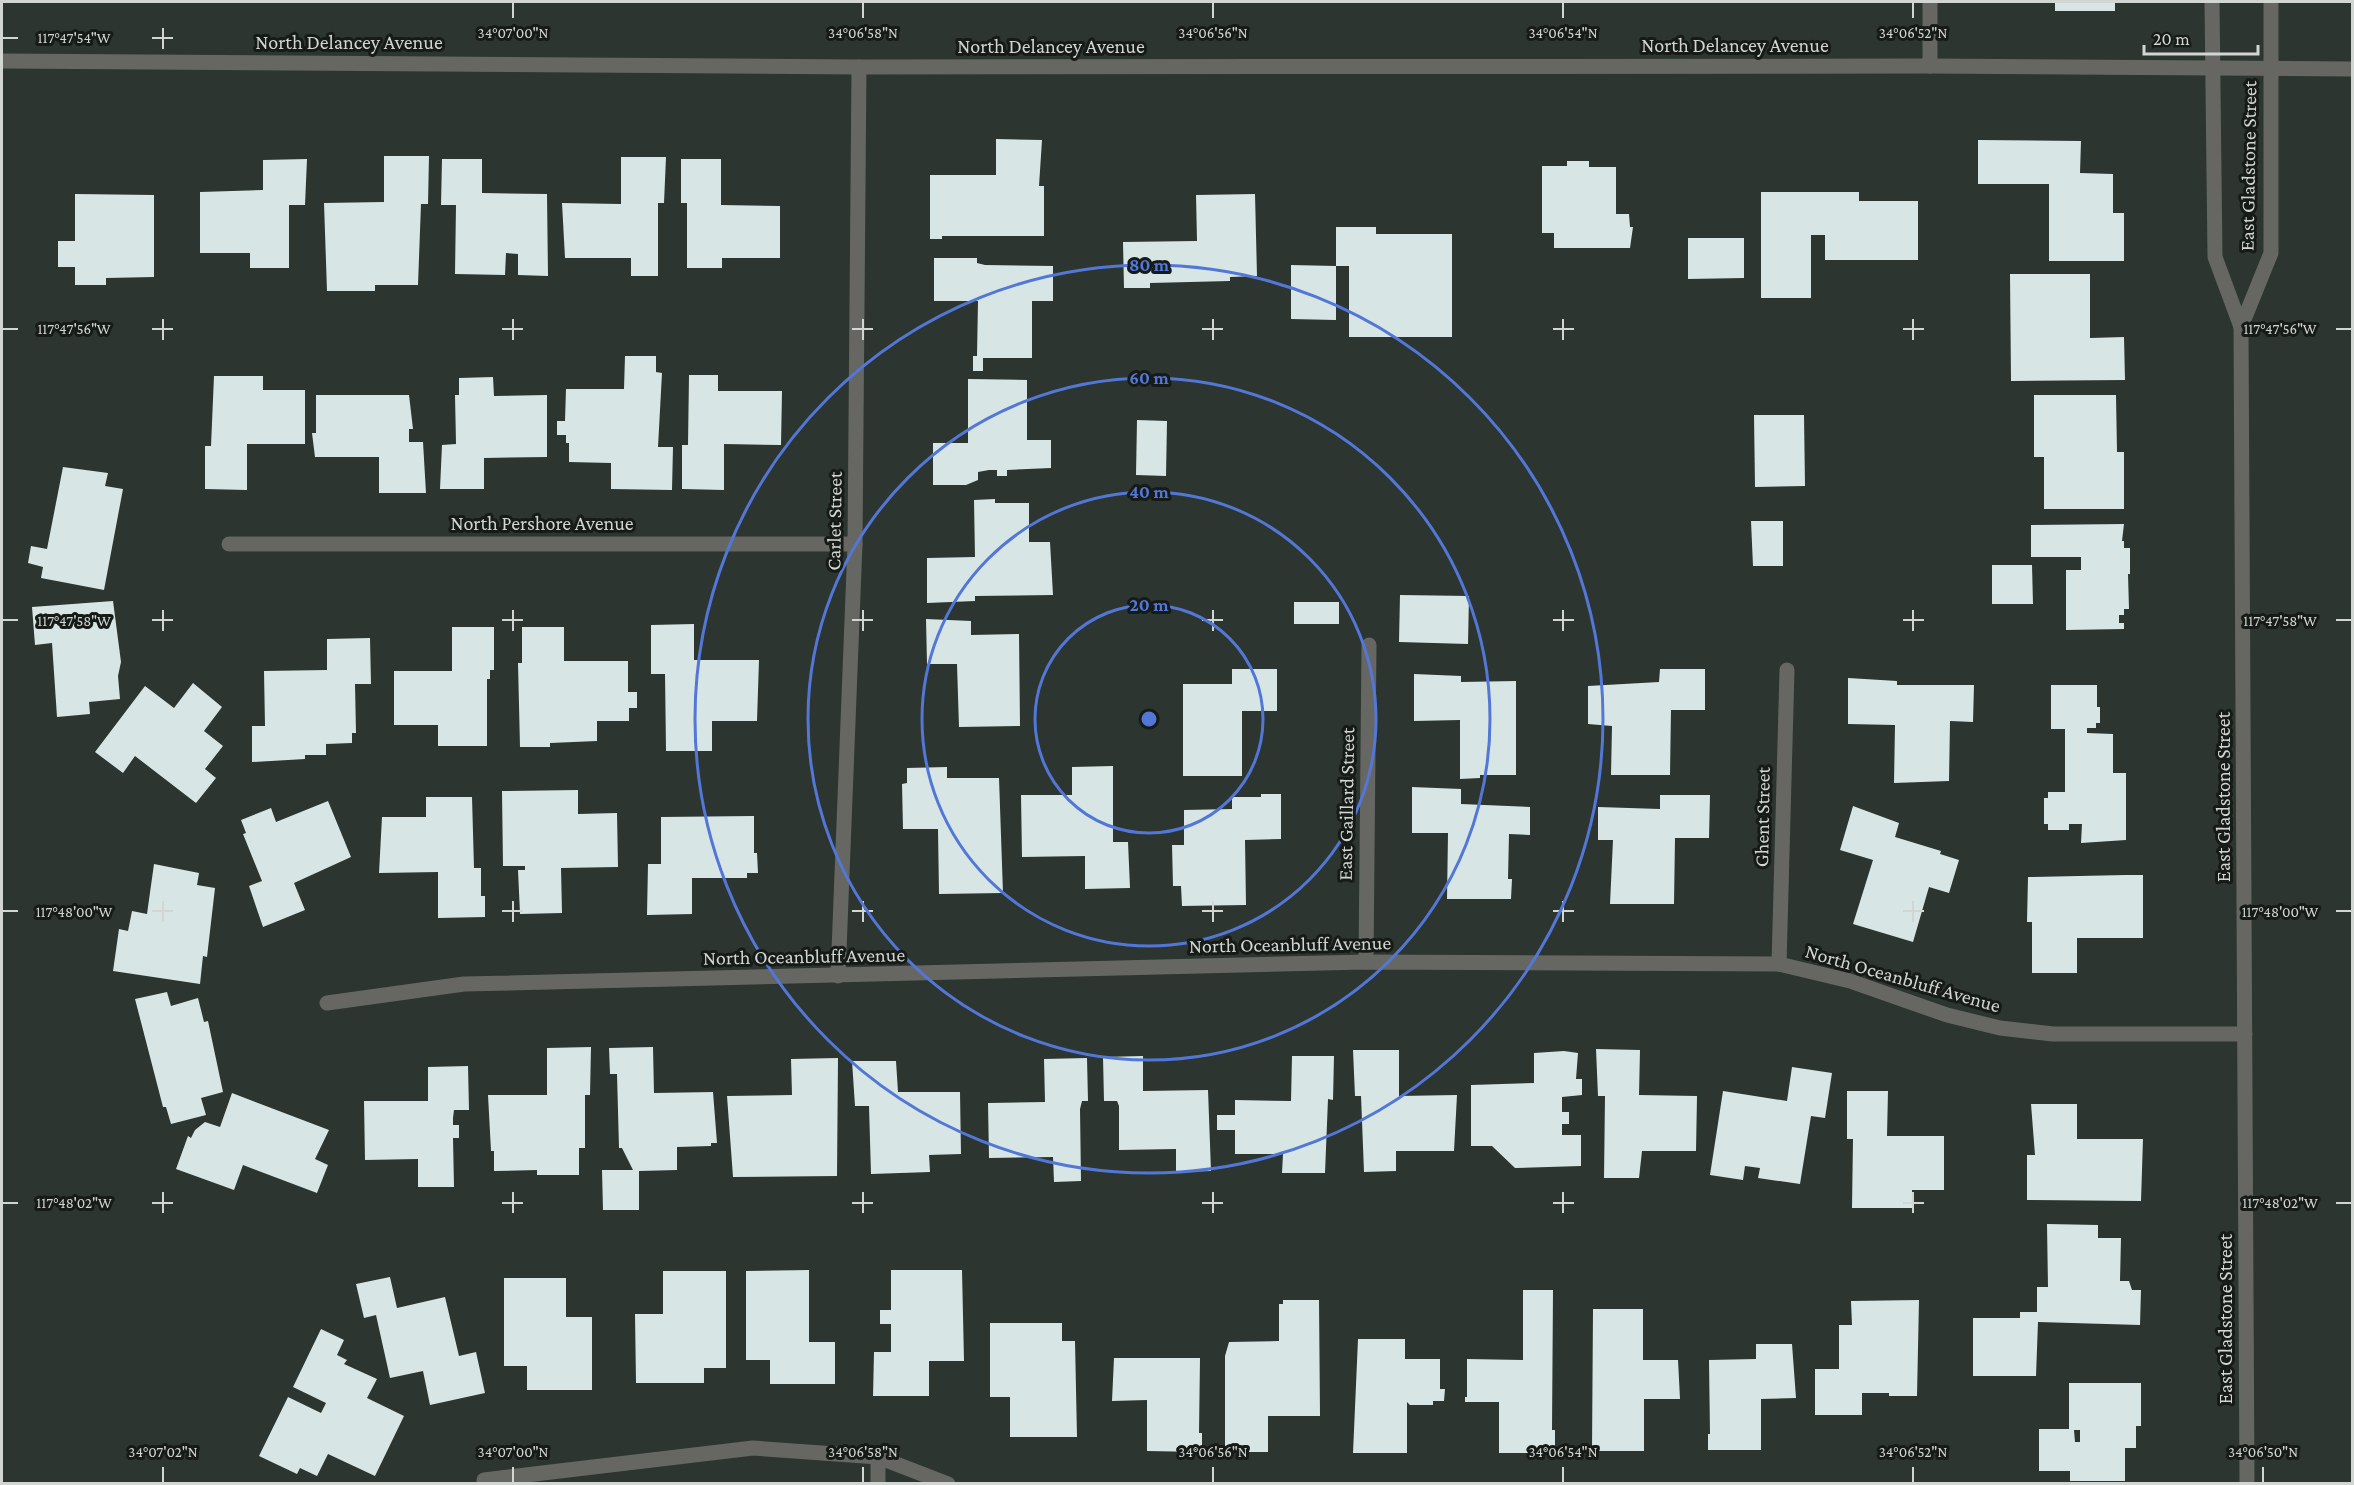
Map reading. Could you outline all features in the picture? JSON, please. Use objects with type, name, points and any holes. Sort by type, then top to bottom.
[{"type":"street","points":[[1930,2],[1930,66]]},
{"type":"street","name":"East Gladstone Street","points":[[2212,2],[2215,257],[2241,327],[2247,1484]]},
{"type":"street","name":"East Gladstone Street","points":[[2241,327],[2271,253],[2271,2]]},
{"type":"street","name":"North Delancey Avenue","points":[[2,61],[859,67],[1930,66],[2352,69]]},
{"type":"street","name":"Carlet Street","points":[[838,976],[855,544],[859,67]]},
{"type":"street","name":"North Pershore Avenue","points":[[229,544],[855,544]]},
{"type":"street","name":"East Gaillard Street","points":[[1366,962],[1369,645]]},
{"type":"street","name":"Ghent Street","points":[[1779,964],[1787,670]]},
{"type":"street","name":"North Oceanbluff Avenue","points":[[327,1003],[464,984],[1366,962],[1779,964],[1850,981],[1947,1015],[2000,1028],[2053,1034],[2245,1034]]},
{"type":"street","points":[[484,1479],[753,1448],[878,1457],[948,1484]]},
{"type":"street","points":[[878,1457],[878,1484]]},
{"type":"building","points":[[2055,2],[2115,2],[2115,11],[2055,11]]},
{"type":"building","points":[[996,139],[1042,140],[1039,186],[1044,186],[1044,236],[942,236],[942,239],[930,239],[930,175],[996,175]]},
{"type":"building","points":[[1978,140],[2081,141],[2080,173],[2113,174],[2113,213],[2124,213],[2124,261],[2049,261],[2049,184],[1978,184]]},
{"type":"building","points":[[384,156],[429,156],[428,204],[421,204],[418,285],[375,285],[375,291],[327,291],[324,203],[384,202]]},
{"type":"building","points":[[621,157],[666,157],[664,203],[658,203],[658,276],[631,276],[631,258],[565,258],[562,203],[621,204]]},
{"type":"building","points":[[307,159],[305,205],[289,205],[289,268],[250,268],[250,253],[200,253],[200,192],[263,190],[263,160]]},
{"type":"building","points":[[442,159],[482,159],[482,193],[547,194],[548,276],[518,275],[518,254],[506,253],[505,275],[455,274],[456,205],[441,205]]},
{"type":"building","points":[[681,159],[721,159],[721,205],[780,206],[780,258],[722,258],[722,268],[687,268],[687,203],[681,203]]},
{"type":"building","points":[[1567,161],[1589,161],[1589,167],[1616,167],[1616,214],[1629,214],[1630,227],[1633,227],[1630,248],[1554,248],[1554,233],[1542,233],[1542,166],[1567,166]]},
{"type":"building","points":[[1761,192],[1859,192],[1859,201],[1918,201],[1918,260],[1825,260],[1825,235],[1811,235],[1811,298],[1761,298]]},
{"type":"building","points":[[75,194],[154,195],[154,277],[106,278],[106,285],[75,285],[75,267],[58,267],[58,241],[75,241]]},
{"type":"building","points":[[1255,194],[1257,276],[1230,277],[1230,281],[1150,283],[1150,288],[1124,288],[1123,242],[1197,241],[1196,195]]},
{"type":"building","points":[[1336,227],[1376,227],[1376,234],[1452,234],[1452,337],[1349,337],[1349,266],[1336,266]]},
{"type":"building","points":[[1688,238],[1744,238],[1744,278],[1688,279]]},
{"type":"building","points":[[934,258],[977,258],[977,263],[985,265],[1053,266],[1053,301],[1032,301],[1032,358],[983,358],[983,371],[973,371],[973,356],[977,356],[978,301],[934,301]]},
{"type":"building","points":[[1291,265],[1336,266],[1336,320],[1291,319]]},
{"type":"building","points":[[2010,274],[2090,274],[2090,338],[2124,337],[2125,380],[2011,381]]},
{"type":"building","points":[[625,356],[656,356],[656,372],[662,373],[658,447],[673,447],[672,490],[611,489],[611,463],[569,462],[569,443],[566,443],[566,435],[557,435],[557,421],[565,421],[566,389],[624,389]]},
{"type":"building","points":[[689,375],[718,375],[718,391],[782,391],[781,445],[724,444],[724,490],[682,489],[682,445],[688,445]]},
{"type":"building","points":[[214,376],[263,376],[263,390],[305,390],[305,444],[247,444],[247,490],[205,489],[205,446],[211,446]]},
{"type":"building","points":[[493,377],[494,396],[547,395],[547,457],[484,458],[484,489],[440,489],[442,445],[456,444],[455,395],[459,395],[459,378]]},
{"type":"building","points":[[968,379],[1027,380],[1027,440],[1051,440],[1051,468],[1007,470],[1007,476],[997,476],[997,470],[989,470],[978,472],[978,480],[966,485],[933,485],[933,443],[968,443]]},
{"type":"building","points":[[316,395],[409,395],[413,429],[409,429],[409,442],[423,442],[426,493],[379,493],[379,457],[315,457],[312,433],[316,433]]},
{"type":"building","points":[[2034,395],[2116,395],[2117,452],[2124,452],[2124,509],[2044,509],[2044,457],[2034,457]]},
{"type":"building","points":[[1754,415],[1804,415],[1805,486],[1755,487]]},
{"type":"building","points":[[1137,420],[1167,421],[1166,476],[1136,475]]},
{"type":"building","points":[[63,467],[108,473],[105,486],[123,489],[104,590],[41,578],[43,567],[28,563],[31,546],[47,549]]},
{"type":"building","points":[[995,499],[995,503],[1029,503],[1029,542],[1050,542],[1053,595],[975,596],[975,601],[927,603],[927,558],[975,557],[974,500]]},
{"type":"building","points":[[1751,521],[1783,521],[1783,566],[1753,566]]},
{"type":"building","points":[[2124,524],[2122,541],[2124,541],[2124,548],[2130,548],[2130,574],[2128,574],[2129,609],[2124,609],[2124,615],[2119,615],[2119,623],[2124,623],[2124,629],[2066,630],[2066,570],[2081,570],[2081,557],[2031,557],[2031,525]]},
{"type":"building","points":[[1992,565],[2032,565],[2033,604],[1992,604]]},
{"type":"building","points":[[1400,595],[1469,596],[1468,644],[1399,642]]},
{"type":"building","points":[[113,601],[121,662],[118,676],[120,699],[89,702],[90,714],[57,717],[52,643],[35,645],[32,607]]},
{"type":"building","points":[[1294,602],[1339,602],[1339,624],[1294,624]]},
{"type":"building","points":[[926,619],[971,621],[971,635],[1019,634],[1020,726],[959,727],[957,664],[927,664]]},
{"type":"building","points":[[694,624],[694,660],[759,660],[757,721],[712,721],[712,751],[666,751],[665,674],[651,674],[651,625]]},
{"type":"building","points":[[452,627],[494,627],[494,670],[490,670],[490,679],[487,679],[487,746],[438,746],[438,725],[394,725],[394,671],[452,671]]},
{"type":"building","points":[[522,627],[564,627],[564,661],[628,661],[628,692],[637,692],[637,708],[629,708],[629,721],[597,721],[597,741],[550,743],[550,747],[520,747],[518,663],[522,663]]},
{"type":"building","points":[[370,638],[371,684],[355,684],[356,733],[352,733],[352,743],[326,744],[326,755],[305,755],[305,759],[252,762],[252,726],[265,726],[264,671],[327,670],[327,639]]},
{"type":"building","points":[[1232,669],[1277,669],[1277,711],[1242,711],[1242,776],[1183,776],[1183,684],[1232,684]]},
{"type":"building","points":[[1660,669],[1705,669],[1705,710],[1671,710],[1670,775],[1611,775],[1612,726],[1588,724],[1588,686],[1659,682]]},
{"type":"building","points":[[1414,674],[1461,676],[1461,682],[1516,681],[1516,775],[1480,775],[1480,778],[1460,779],[1460,720],[1414,721]]},
{"type":"building","points":[[1848,678],[1897,681],[1897,685],[1974,685],[1973,722],[1950,721],[1949,781],[1894,783],[1895,725],[1848,724]]},
{"type":"building","points":[[193,683],[222,707],[204,731],[223,746],[205,769],[216,778],[196,803],[135,756],[123,773],[95,752],[145,686],[174,708]]},
{"type":"building","points":[[2051,685],[2097,685],[2100,723],[2096,723],[2096,728],[2087,728],[2087,733],[2113,734],[2113,773],[2126,773],[2126,840],[2081,843],[2082,824],[2069,824],[2069,830],[2048,830],[2048,824],[2044,824],[2044,798],[2048,798],[2048,792],[2065,792],[2065,729],[2051,729]]},
{"type":"building","points":[[1113,766],[1113,842],[1128,842],[1130,888],[1085,889],[1085,856],[1022,857],[1021,795],[1072,795],[1072,767]]},
{"type":"building","points":[[947,767],[947,778],[999,778],[1003,893],[939,894],[938,829],[903,829],[902,784],[907,783],[907,768]]},
{"type":"building","points":[[1412,787],[1461,789],[1461,804],[1530,807],[1530,835],[1509,834],[1508,879],[1512,879],[1511,899],[1447,899],[1448,833],[1412,833]]},
{"type":"building","points":[[578,790],[578,814],[617,813],[618,867],[561,868],[562,913],[520,914],[518,870],[525,870],[525,866],[503,866],[502,791]]},
{"type":"building","points":[[1261,794],[1281,794],[1281,839],[1245,840],[1246,905],[1182,906],[1181,886],[1173,886],[1172,845],[1184,845],[1184,810],[1232,809],[1232,797],[1261,797]]},
{"type":"building","points":[[1660,795],[1710,795],[1709,838],[1675,838],[1674,904],[1610,904],[1613,840],[1598,840],[1598,807],[1660,809]]},
{"type":"building","points":[[426,797],[472,797],[474,868],[481,868],[481,896],[485,896],[485,917],[438,918],[438,872],[379,873],[382,817],[426,817]]},
{"type":"building","points":[[328,801],[351,857],[294,883],[305,910],[263,927],[249,886],[262,881],[243,834],[246,833],[241,820],[271,808],[276,822]]},
{"type":"building","points":[[1853,806],[1899,823],[1895,837],[1941,851],[1940,854],[1959,860],[1949,893],[1929,887],[1913,942],[1853,924],[1873,860],[1840,850]]},
{"type":"building","points":[[754,816],[754,853],[757,853],[758,873],[747,873],[747,878],[692,878],[692,914],[647,915],[648,864],[661,864],[661,817]]},
{"type":"building","points":[[154,864],[199,873],[197,885],[215,888],[207,957],[203,956],[200,984],[113,971],[119,929],[128,931],[132,911],[147,914]]},
{"type":"building","points":[[2143,875],[2143,938],[2077,938],[2077,973],[2032,973],[2032,922],[2027,922],[2028,877]]},
{"type":"building","points":[[167,992],[171,1006],[198,998],[204,1022],[208,1021],[223,1092],[201,1098],[206,1115],[171,1124],[166,1107],[163,1107],[135,999]]},
{"type":"building","points":[[591,1047],[590,1095],[585,1095],[585,1148],[579,1148],[579,1175],[537,1175],[537,1170],[494,1171],[488,1095],[547,1095],[547,1048]]},
{"type":"building","points":[[653,1047],[654,1093],[713,1092],[717,1143],[711,1143],[711,1146],[677,1147],[677,1170],[639,1171],[639,1210],[603,1210],[602,1170],[633,1170],[622,1148],[619,1148],[617,1074],[610,1074],[609,1048]]},
{"type":"building","points":[[1596,1049],[1640,1050],[1639,1095],[1697,1096],[1696,1151],[1642,1151],[1639,1178],[1604,1178],[1605,1096],[1598,1096]]},
{"type":"building","points":[[1353,1050],[1399,1050],[1399,1096],[1457,1095],[1454,1151],[1396,1151],[1396,1171],[1364,1172],[1361,1096],[1355,1096]]},
{"type":"building","points":[[1564,1051],[1578,1053],[1576,1079],[1582,1079],[1582,1095],[1562,1097],[1562,1112],[1569,1112],[1569,1124],[1562,1124],[1562,1135],[1581,1135],[1581,1166],[1515,1168],[1492,1146],[1471,1146],[1471,1085],[1534,1083],[1534,1053]]},
{"type":"building","points":[[1143,1056],[1143,1091],[1208,1090],[1211,1171],[1176,1172],[1176,1149],[1119,1150],[1119,1106],[1117,1101],[1104,1101],[1103,1057]]},
{"type":"building","points":[[1292,1056],[1334,1056],[1333,1100],[1328,1099],[1325,1173],[1282,1173],[1283,1154],[1235,1154],[1235,1130],[1217,1130],[1217,1115],[1235,1115],[1235,1100],[1291,1101]]},
{"type":"building","points":[[838,1058],[837,1176],[733,1177],[727,1096],[792,1095],[791,1059]]},
{"type":"building","points":[[1087,1058],[1088,1101],[1082,1101],[1080,1109],[1081,1181],[1054,1182],[1053,1157],[989,1158],[988,1103],[1045,1102],[1044,1059]]},
{"type":"building","points":[[852,1061],[896,1061],[898,1092],[960,1092],[961,1154],[929,1155],[930,1172],[871,1174],[869,1106],[855,1106]]},
{"type":"building","points":[[468,1066],[469,1110],[454,1110],[453,1118],[453,1125],[459,1125],[459,1138],[453,1138],[454,1187],[418,1187],[418,1159],[365,1160],[364,1101],[428,1101],[428,1067]]},
{"type":"building","points":[[1792,1067],[1832,1073],[1825,1118],[1811,1116],[1800,1184],[1758,1178],[1760,1168],[1745,1166],[1743,1180],[1710,1175],[1723,1091],[1787,1101]]},
{"type":"building","points":[[1847,1091],[1888,1091],[1887,1136],[1944,1136],[1944,1190],[1912,1190],[1912,1208],[1852,1208],[1853,1139],[1847,1139]]},
{"type":"building","points":[[232,1093],[329,1130],[315,1159],[328,1165],[317,1193],[243,1165],[234,1190],[176,1169],[188,1136],[191,1138],[195,1130],[205,1122],[220,1127]]},
{"type":"building","points":[[2031,1104],[2077,1104],[2077,1139],[2143,1139],[2141,1201],[2027,1200],[2027,1155],[2035,1155]]},
{"type":"building","points":[[2047,1224],[2098,1225],[2098,1238],[2121,1238],[2120,1281],[2129,1281],[2132,1290],[2141,1290],[2140,1325],[2038,1322],[2036,1376],[1973,1376],[1973,1318],[2020,1318],[2020,1312],[2037,1312],[2037,1287],[2048,1287]]},
{"type":"building","points":[[809,1270],[809,1342],[835,1342],[835,1384],[770,1384],[770,1360],[746,1360],[746,1271]]},
{"type":"building","points":[[891,1270],[962,1270],[964,1361],[929,1361],[929,1396],[873,1396],[874,1352],[891,1352],[891,1324],[880,1324],[880,1310],[891,1310]]},
{"type":"building","points":[[663,1271],[726,1271],[726,1368],[704,1368],[704,1383],[636,1383],[635,1314],[663,1314]]},
{"type":"building","points":[[390,1277],[397,1308],[445,1297],[459,1356],[476,1352],[485,1393],[430,1405],[423,1371],[390,1378],[376,1315],[364,1318],[356,1284]]},
{"type":"building","points":[[504,1278],[566,1278],[566,1317],[592,1317],[592,1390],[527,1390],[527,1366],[504,1366]]},
{"type":"building","points":[[1523,1290],[1553,1290],[1552,1430],[1555,1430],[1555,1453],[1499,1453],[1499,1402],[1465,1402],[1467,1359],[1523,1360]]},
{"type":"building","points":[[1283,1300],[1319,1300],[1320,1416],[1268,1416],[1268,1452],[1225,1452],[1225,1356],[1229,1342],[1279,1341],[1279,1304],[1283,1304]]},
{"type":"building","points":[[1919,1300],[1917,1396],[1862,1393],[1862,1415],[1815,1415],[1815,1369],[1839,1369],[1839,1325],[1852,1325],[1851,1301]]},
{"type":"building","points":[[1593,1309],[1643,1309],[1643,1360],[1678,1360],[1680,1399],[1644,1399],[1644,1451],[1592,1451]]},
{"type":"building","points":[[990,1323],[1062,1323],[1062,1341],[1075,1341],[1077,1437],[1010,1437],[1010,1397],[990,1397]]},
{"type":"building","points":[[321,1329],[344,1340],[337,1355],[347,1360],[344,1364],[377,1379],[367,1398],[404,1416],[375,1476],[328,1454],[317,1476],[300,1468],[297,1474],[259,1456],[288,1397],[321,1413],[326,1403],[293,1387]]},
{"type":"building","points":[[1358,1339],[1405,1339],[1405,1359],[1440,1359],[1440,1389],[1445,1389],[1444,1401],[1433,1401],[1433,1405],[1410,1405],[1407,1402],[1407,1453],[1353,1453]]},
{"type":"building","points":[[1756,1344],[1792,1344],[1796,1398],[1761,1399],[1761,1450],[1708,1450],[1708,1434],[1710,1434],[1709,1360],[1756,1359]]},
{"type":"building","points":[[1114,1358],[1200,1358],[1199,1433],[1202,1433],[1202,1452],[1147,1451],[1147,1400],[1112,1401]]},
{"type":"building","points":[[2069,1383],[2141,1383],[2141,1426],[2136,1426],[2136,1448],[2125,1448],[2125,1481],[2070,1481],[2070,1471],[2039,1471],[2039,1429],[2069,1429]],"holes":[[[2074,1430],[2080,1430],[2080,1442],[2075,1442]]]}]
